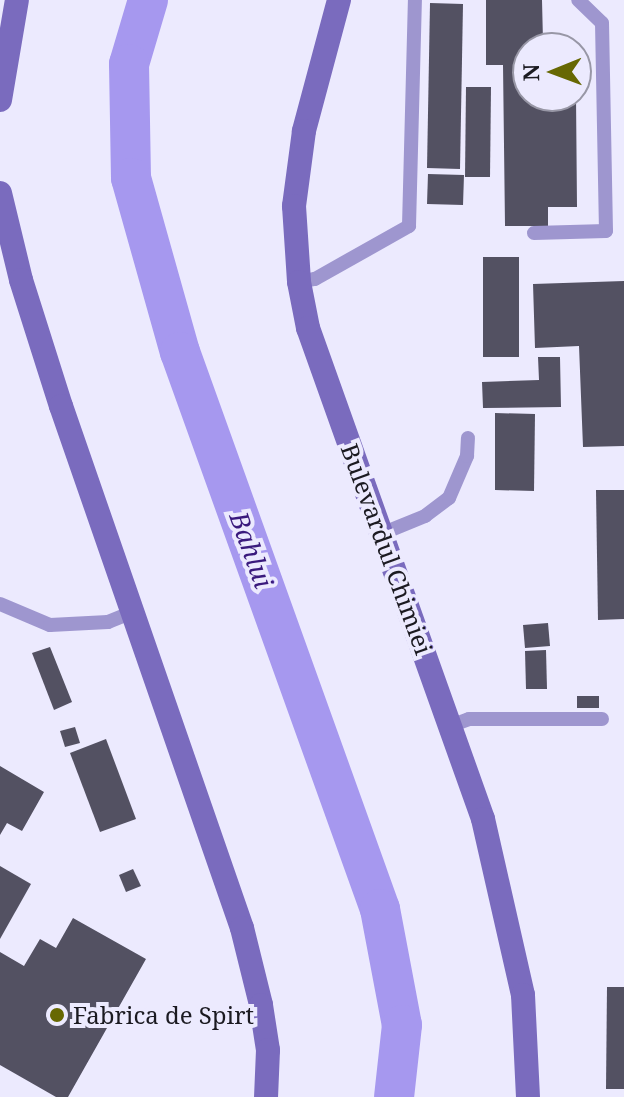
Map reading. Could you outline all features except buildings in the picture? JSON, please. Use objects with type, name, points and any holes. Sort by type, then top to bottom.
[{"type":"street","points":[[0,100],[17,0]]},
{"type":"street","name":"Bulevardul Chimiei","points":[[339,0],[304,131],[294,206],[299,282],[308,328],[483,819],[523,995],[528,1097]]},
{"type":"street","points":[[0,193],[21,280],[130,613],[242,928],[261,1005],[268,1050],[266,1097]]},
{"type":"lane","points":[[299,282],[315,279],[409,226],[415,0]]},
{"type":"lane","points":[[534,233],[606,231],[602,23],[578,0]]},
{"type":"lane","points":[[381,534],[425,516],[449,498],[463,468],[468,438]]},
{"type":"lane","points":[[0,604],[50,625],[108,622],[130,613]]},
{"type":"lane","points":[[450,726],[469,719],[602,719]]},
{"type":"waterway","name":"Bahlui","points":[[148,0],[129,64],[131,178],[180,352],[380,909],[402,1025],[394,1097]]},
{"type":"place","name":"Fabrica de Spirt","points":[[57,1015]]}]
